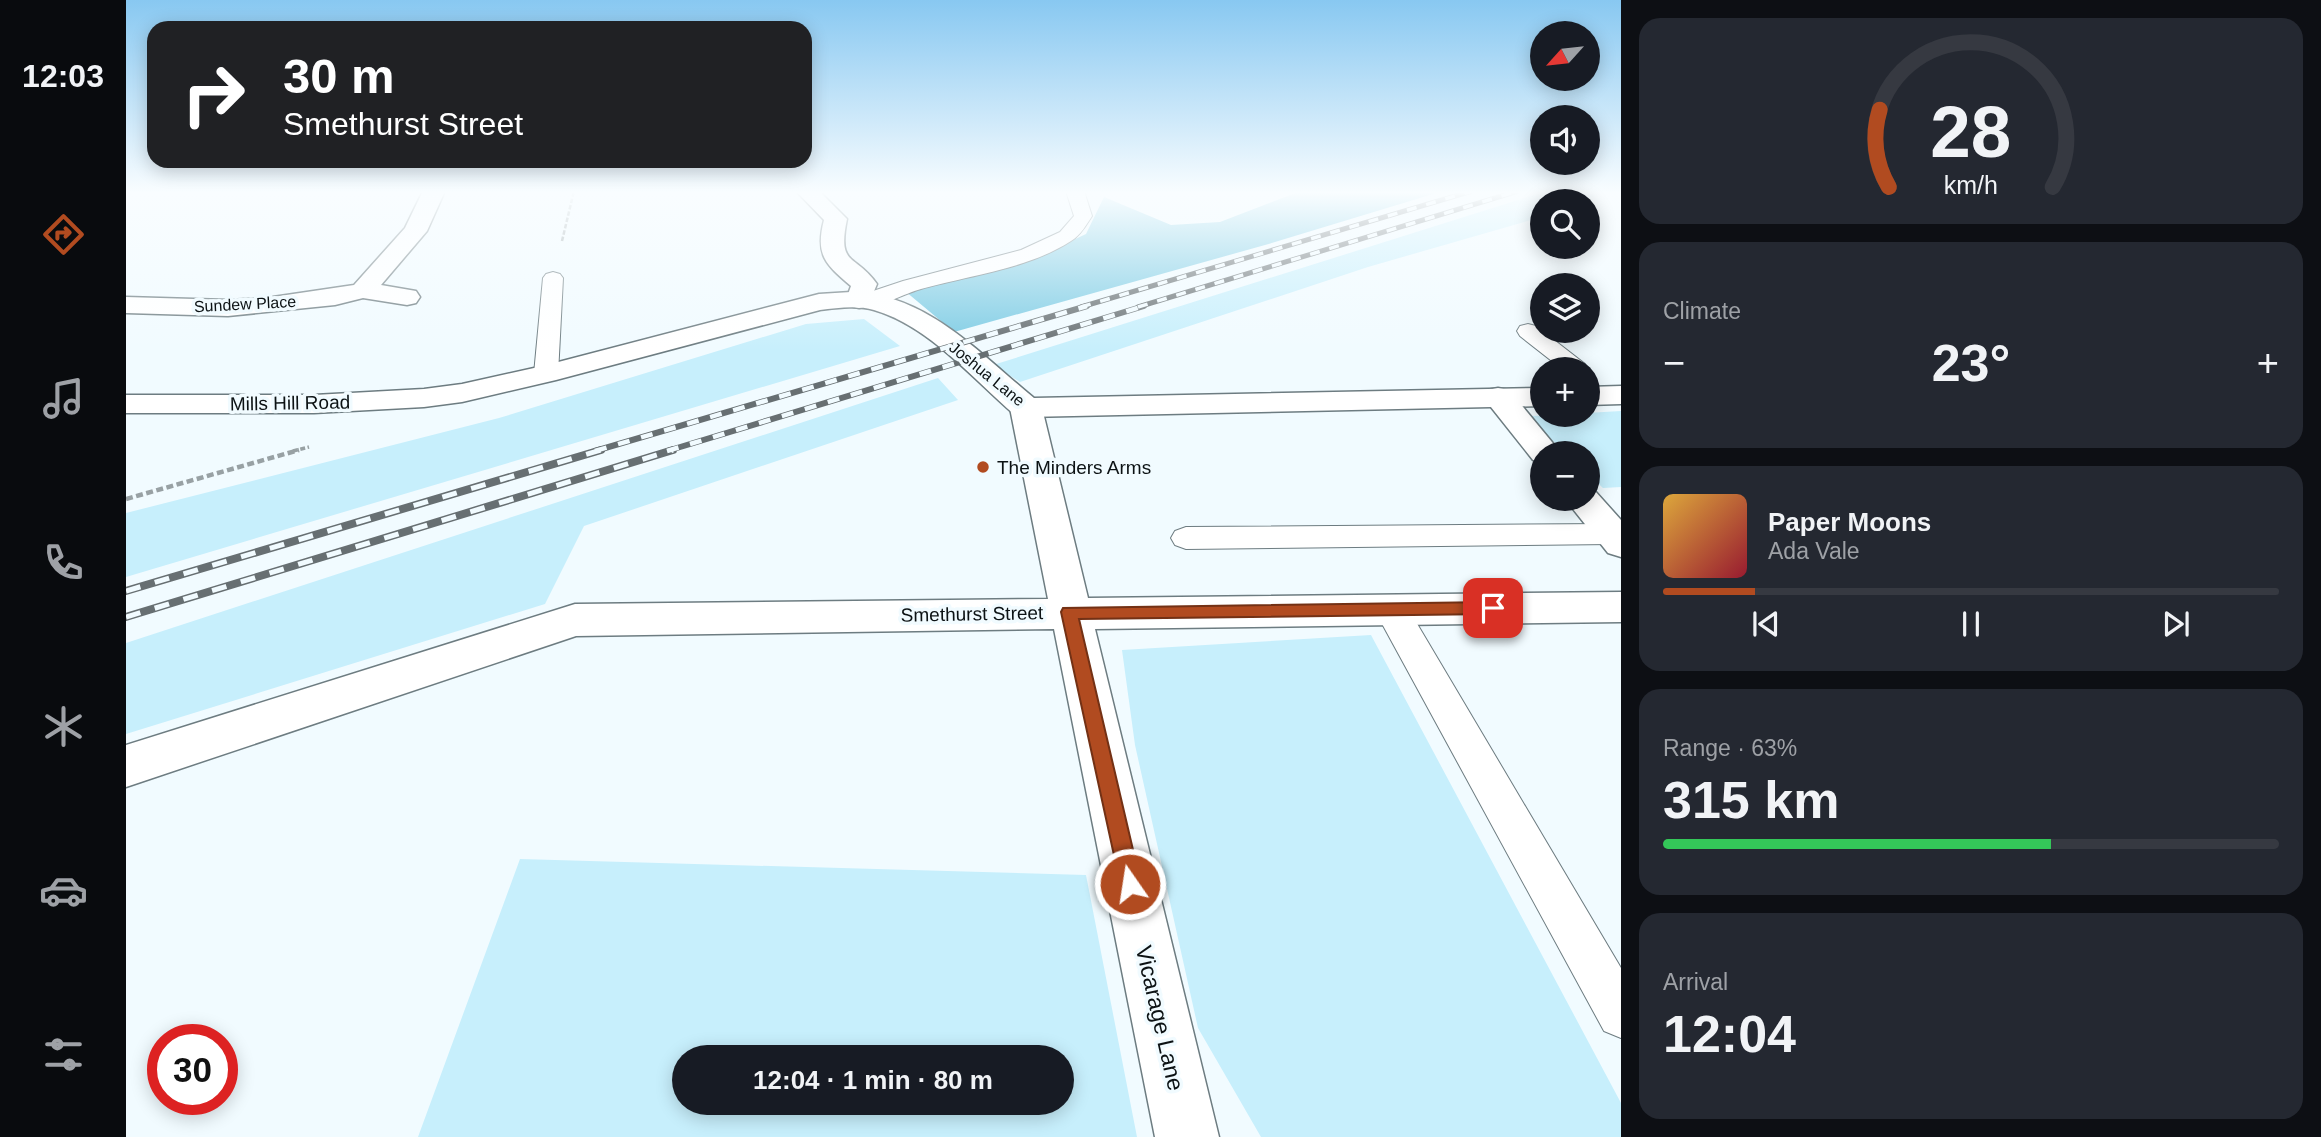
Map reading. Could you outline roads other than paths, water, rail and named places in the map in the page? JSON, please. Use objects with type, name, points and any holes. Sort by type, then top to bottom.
[{"type":"street","points":[[363,290],[403,244]]},
{"type":"street","points":[[830,244],[832,255],[864,284],[863,301]]},
{"type":"street","name":"Sundew Place","points":[[126,305],[228,308],[266,306],[335,297],[363,290],[407,297]]},
{"type":"street","name":"Joshua Lane","points":[[454,394],[546,374],[819,302],[863,301],[883,304],[924,323],[1026,408],[1530,397]]},
{"type":"street","name":"Mills Hill Road","points":[[126,404],[314,404],[454,394]]},
{"type":"street","points":[[1498,397],[1535,441]]},
{"type":"street","name":"Vicarage Lane","points":[[1026,408],[1187,1137]]},
{"type":"street","points":[[1593,511],[1617,539]]},
{"type":"street","name":"Smethurst Street","points":[[126,766],[575,620],[1621,607]]},
{"type":"lane","points":[[863,301],[911,285],[1028,254],[1050,244]]},
{"type":"lane","points":[[546,374],[553,278]]},
{"type":"lane","points":[[1528,331],[1562,357]]},
{"type":"lane","points":[[1186,538],[1617,539]]},
{"type":"lane","points":[[1391,609],[1621,1014]]},
{"type":"railway","points":[[1081,307],[1293,244]]},
{"type":"railway","points":[[1138,307],[1344,244]]},
{"type":"railway","points":[[595,451],[1087,306]]},
{"type":"railway","points":[[667,451],[1144,306]]},
{"type":"railway","points":[[126,591],[601,450]]},
{"type":"railway","points":[[126,617],[673,450]]},
{"type":"place","name":"The Minders Arms","points":[[983,467]]}]
